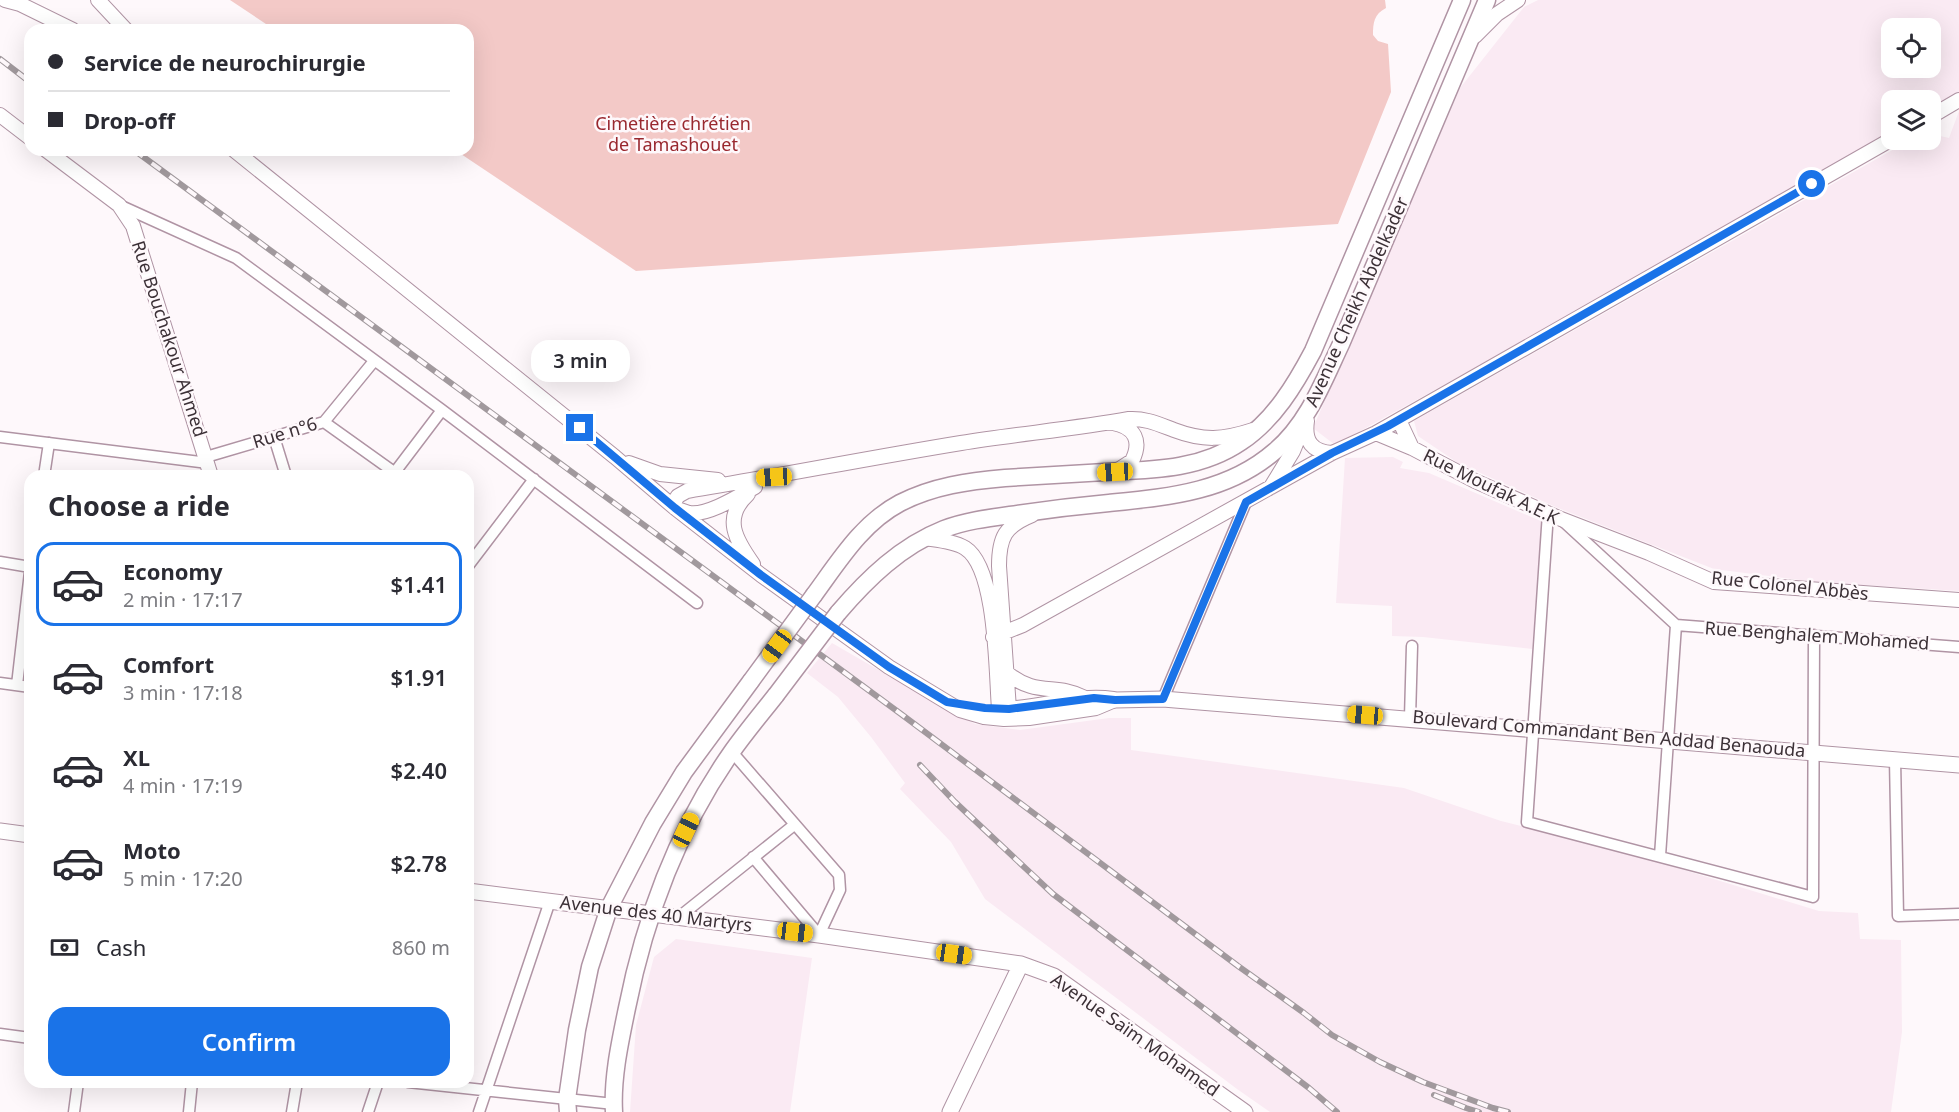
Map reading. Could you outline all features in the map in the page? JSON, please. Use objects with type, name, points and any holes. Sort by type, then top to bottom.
[{"type":"main road","name":"Avenue Cheikh Abdelkader","points":[[568,1106],[583,999],[590,968],[609,909],[653,824],[679,780],[860,534],[878,517],[892,508],[922,493],[947,486],[980,480],[1172,468],[1207,460],[1241,442],[1258,429],[1295,383],[1313,351],[1462,0]]},
{"type":"main road","name":"Avenue Cheikh Abdelkader","points":[[614,1108],[619,1043],[635,967],[671,860],[694,814],[732,752],[838,613],[874,574],[908,548],[924,538],[960,524],[1048,509],[1180,495],[1223,483],[1249,470],[1275,451],[1308,414],[1341,344],[1487,0]]},
{"type":"main road","points":[[1453,22],[1475,30]]},
{"type":"main road","name":"Boulevard Commandant Ben Addad Benaouda","points":[[1115,700],[1163,699],[1410,718],[1959,765]]},
{"type":"main road","points":[[0,832],[24,834]]},
{"type":"main road","name":"Avenue des 40 Martyrs","points":[[474,892],[819,935],[1021,964]]},
{"type":"main road","points":[[950,1112],[1021,964]]},
{"type":"main road","name":"Avenue Saïm Mohamed","points":[[1021,964],[1054,975],[1245,1112]]},
{"type":"street","points":[[5,0],[30,8],[61,24]]},
{"type":"street","points":[[98,0],[120,24]]},
{"type":"street","points":[[1467,48],[1486,24],[1518,0]]},
{"type":"street","points":[[1941,111],[1959,100]]},
{"type":"street","points":[[0,115],[24,133]]},
{"type":"street","points":[[998,635],[1028,623],[1332,453],[1376,433],[1881,145]]},
{"type":"street","name":"Rue Bouchakour Ahmed","points":[[54,156],[118,205],[133,226],[208,465]]},
{"type":"street","name":"Boulevard Commandant Ben Addad Benaouda","points":[[242,156],[675,508],[761,575],[889,667],[947,702],[1029,718],[1096,708],[1115,700]]},
{"type":"street","points":[[246,156],[259,170]]},
{"type":"street","points":[[118,205],[236,258],[698,603]]},
{"type":"street","name":"Rue n°6","points":[[208,465],[274,437],[324,422],[374,361]]},
{"type":"street","points":[[396,470],[442,410]]},
{"type":"street","points":[[1308,414],[1306,432],[1310,443],[1318,451],[1332,453]]},
{"type":"street","points":[[1269,488],[1293,451],[1308,414]]},
{"type":"street","points":[[774,477],[705,511],[689,513],[675,508],[675,499],[687,491],[965,442],[1108,422],[1140,418],[1189,435],[1214,439],[1258,429]]},
{"type":"street","name":"Rue Moufak A.E.K","points":[[1399,420],[1412,448]]},
{"type":"street","points":[[324,422],[388,470]]},
{"type":"street","points":[[1108,422],[1131,430],[1137,446],[1132,461],[1115,472]]},
{"type":"street","name":"Rue Moufak A.E.K","points":[[1376,433],[1561,519],[1676,626]]},
{"type":"street","points":[[0,437],[208,465]]},
{"type":"street","points":[[274,437],[284,470]]},
{"type":"street","points":[[45,470],[48,443]]},
{"type":"street","points":[[615,457],[642,469],[679,477],[721,480],[774,477]]},
{"type":"street","points":[[474,558],[534,480]]},
{"type":"street","points":[[755,487],[738,505],[733,523],[735,534],[761,575]]},
{"type":"street","points":[[1163,699],[1246,502]]},
{"type":"street","points":[[1004,712],[998,635],[999,556],[1004,535],[1009,527],[1048,509]]},
{"type":"street","points":[[1548,513],[1527,822],[1813,897],[1814,635]]},
{"type":"street","name":"Rue Colonel Abbès","points":[[1561,519],[1649,553],[1714,582],[1959,600]]},
{"type":"street","points":[[924,538],[958,545],[973,555],[985,579],[998,635],[1005,650],[1007,673],[1004,712]]},
{"type":"street","points":[[0,562],[24,568]]},
{"type":"street","points":[[17,685],[24,623]]},
{"type":"street","points":[[1005,650],[1028,623]]},
{"type":"street","points":[[1660,856],[1676,626]]},
{"type":"street","name":"Rue Benghalem Mohamed","points":[[1676,626],[1959,647]]},
{"type":"street","points":[[1410,718],[1412,646]]},
{"type":"street","points":[[1007,673],[1029,687],[1068,692],[1085,698]]},
{"type":"street","points":[[0,683],[24,686]]},
{"type":"street","name":"Boulevard Commandant Ben Addad Benaouda","points":[[1004,712],[1085,698],[1115,700]]},
{"type":"street","points":[[732,752],[839,875],[840,890],[819,935],[753,857]]},
{"type":"street","points":[[1895,759],[1898,916],[1959,914]]},
{"type":"street","points":[[679,917],[794,825]]},
{"type":"street","points":[[479,1112],[549,901]]},
{"type":"street","points":[[0,1034],[24,1037]]},
{"type":"street","points":[[74,1112],[77,1088]]},
{"type":"street","points":[[189,1112],[191,1088]]},
{"type":"street","points":[[292,1112],[296,1088]]},
{"type":"street","points":[[368,1112],[376,1088]]},
{"type":"street","points":[[459,1088],[568,1106],[614,1108]]},
{"type":"shaded area","points":[[1538,0],[1959,0],[1959,95],[1941,108],[1941,90],[1881,90],[1881,144],[1335,445],[1313,428],[1460,88],[1524,7]]},
{"type":"shaded area","points":[[1959,111],[1959,591],[1816,582],[1714,569],[1558,508],[1458,463],[1418,436],[1414,421],[1892,150],[1941,150],[1941,136],[1949,138]]},
{"type":"shaded area","points":[[1393,457],[1403,462],[1400,468],[1429,473],[1543,522],[1532,649],[1423,637],[1392,636],[1392,606],[1336,603],[1345,458]]},
{"type":"shaded area","points":[[832,643],[975,724],[1020,730],[1109,718],[1131,718],[1131,750],[1404,788],[1501,821],[1635,855],[1819,911],[1858,913],[1860,939],[1901,940],[1902,1032],[1891,1112],[1270,1112],[985,899],[951,842],[900,789],[905,783],[871,737],[838,697],[807,673]]},
{"type":"shaded area","points":[[676,939],[812,958],[790,1112],[630,1112],[636,1025],[654,957]]},
{"type":"green space","name":"Cimetière chrétien de Tamashouet","points":[[230,0],[1385,0],[1386,8],[1375,19],[1373,35],[1378,41],[1388,44],[1391,92],[1338,224],[636,271],[464,156],[474,156],[474,24],[266,24]]},
{"type":"railway","points":[[0,59],[24,77]]},
{"type":"railway","points":[[142,156],[901,714],[1332,1035],[1380,1062],[1423,1082],[1508,1112]]},
{"type":"railway","points":[[920,765],[955,802],[1053,894],[1309,1088],[1337,1112]]},
{"type":"railway","points":[[1434,1095],[1479,1112]]},
{"type":"route","points":[[580,428],[675,508],[761,575],[889,667],[947,702],[1009,709],[1085,698],[1163,699],[1246,502],[1332,453],[1376,433],[1812,184]]}]
